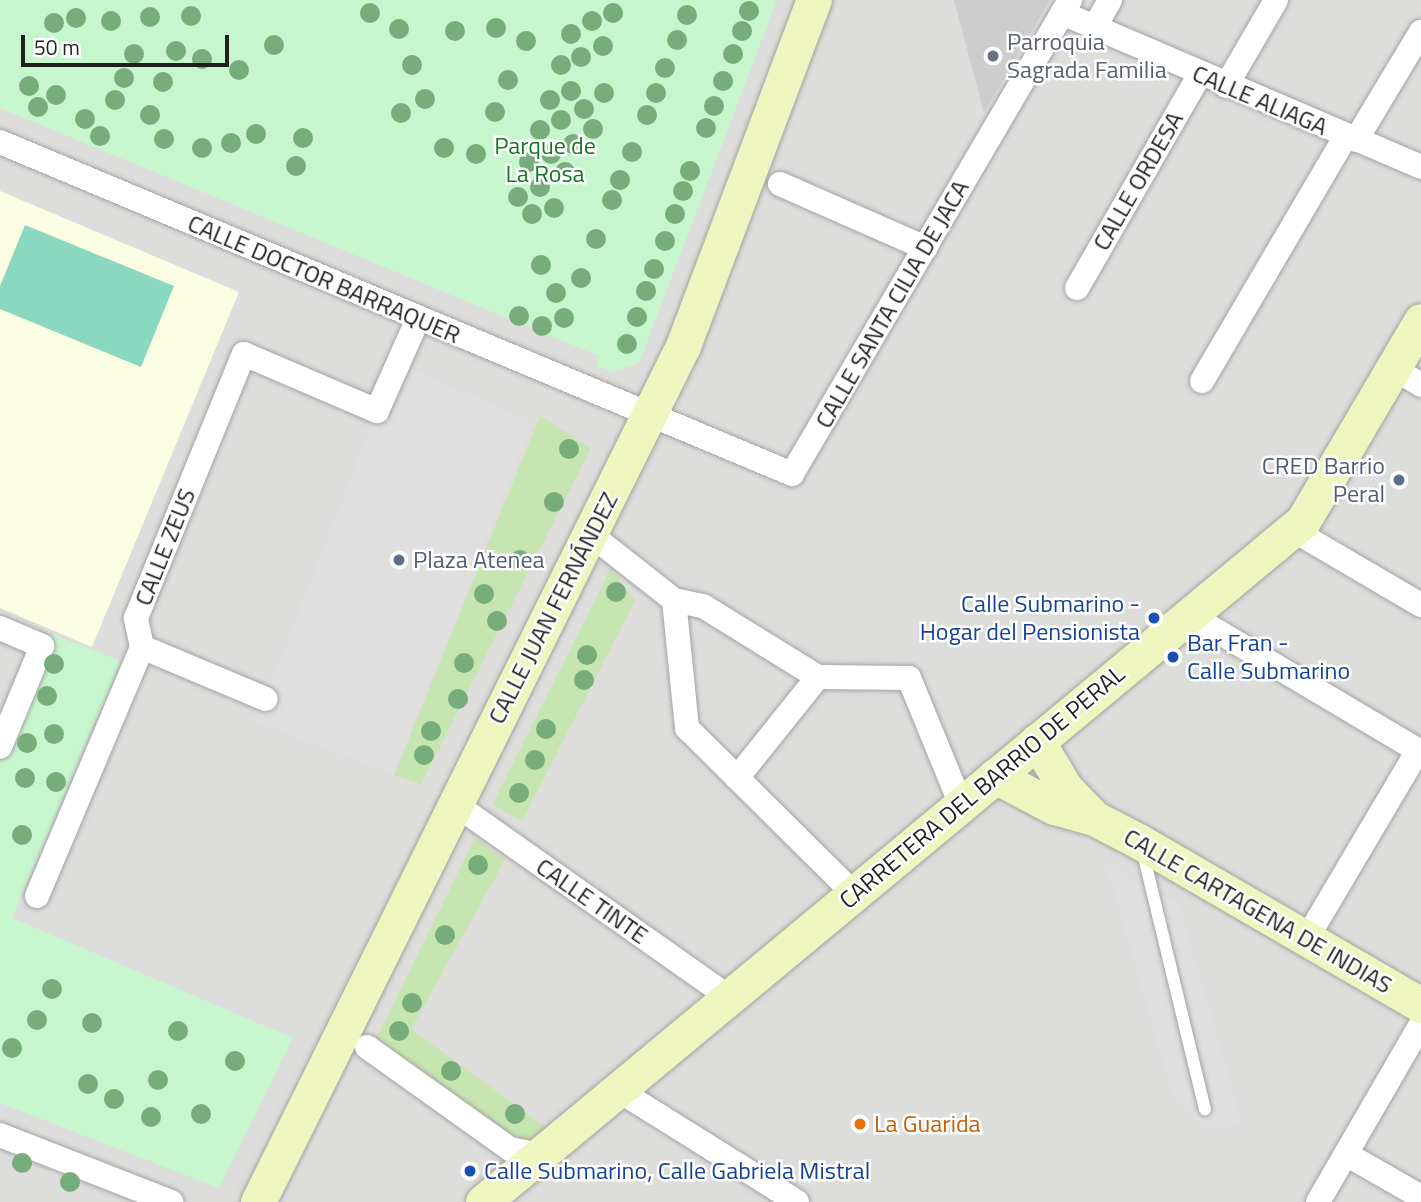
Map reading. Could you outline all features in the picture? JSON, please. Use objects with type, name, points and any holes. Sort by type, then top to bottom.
[{"type":"street","name":"CALLE JUAN FERNÁNDEZ","points":[[258,1202],[683,346],[814,0]]},
{"type":"street","points":[[1094,27],[1110,0]]},
{"type":"street","points":[[1226,86],[1276,0]]},
{"type":"street","name":"CALLE SANTA CILIA DE JACA","points":[[649,415],[792,474],[1066,6]]},
{"type":"street","name":"CALLE ALIAGA","points":[[1066,6],[1094,27],[1226,86],[1421,167]]},
{"type":"street","points":[[1202,381],[1350,139],[1421,32]]},
{"type":"street","name":"CALLE ORDESA","points":[[1077,288],[1200,74]]},
{"type":"street","name":"CALLE DOCTOR BARRAQUER","points":[[0,142],[649,415]]},
{"type":"street","points":[[780,184],[926,248]]},
{"type":"street","name":"CALLE ZEUS","points":[[37,896],[142,647],[136,618],[244,354],[377,411],[418,319]]},
{"type":"street","name":"CARRETERA DEL BARRIO DE PERAL","points":[[483,1202],[1303,521],[1407,377],[1421,321]]},
{"type":"street","points":[[1293,530],[1421,605]]},
{"type":"street","points":[[590,534],[674,600],[703,606],[818,677],[909,678],[961,805]]},
{"type":"street","points":[[674,600],[687,728],[854,894]]},
{"type":"street","points":[[1190,615],[1420,751],[1307,938]]},
{"type":"street","points":[[0,628],[42,646],[0,747]]},
{"type":"street","points":[[142,647],[266,699]]},
{"type":"street","points":[[737,778],[818,677]]},
{"type":"street","name":"CALLE CARTAGENA DE INDIAS","points":[[1037,741],[1066,789],[1094,818]]},
{"type":"street","name":"CALLE CARTAGENA DE INDIAS","points":[[995,776],[1054,807],[1094,818],[1140,842],[1421,1004]]},
{"type":"street","name":"CALLE TINTE","points":[[455,804],[729,997]]},
{"type":"street","points":[[1318,1202],[1421,1024]]},
{"type":"street","points":[[367,1047],[510,1149],[540,1155]]},
{"type":"street","points":[[618,1090],[797,1202]]},
{"type":"street","points":[[0,1135],[171,1202]]},
{"type":"street","points":[[1346,1154],[1421,1197]]},
{"type":"lane","points":[[1140,842],[1205,1110]]},
{"type":"shaded area","points":[[0,0],[1421,0],[1421,1202],[0,1202]]},
{"type":"shaded area","name":"Parroquia Sagrada Familia","points":[[954,0],[1050,0],[984,113]]},
{"type":"shaded area","points":[[0,191],[239,292],[92,647],[0,608]]},
{"type":"shaded area","name":"Plaza Atenea","points":[[401,364],[532,422],[394,775],[256,722],[377,411]]},
{"type":"shaded area","points":[[1106,864],[1179,904],[1242,1122],[1212,1131],[1173,1097]]},
{"type":"green space","name":"Parque de La Rosa","points":[[0,0],[777,0],[639,363],[612,372],[596,366],[599,356],[0,108]]},
{"type":"green space","points":[[25,225],[174,286],[141,367],[0,309],[0,286]]},
{"type":"green space","points":[[540,416],[591,448],[421,784],[394,775]]},
{"type":"green space","points":[[611,568],[635,601],[522,821],[492,805]]},
{"type":"green space","points":[[53,635],[121,661],[12,918],[293,1038],[219,1188],[0,1103],[0,762]]},
{"type":"green space","points":[[475,838],[505,860],[411,1029],[548,1129],[510,1160],[369,1053]]},
{"type":"place","name":"Parroquia Sagrada Familia","points":[[993,56]]},
{"type":"place","name":"CRED Barrio Peral","points":[[1399,480]]},
{"type":"place","name":"Plaza Atenea","points":[[399,560]]},
{"type":"place","name":"Calle Submarino - Hogar del Pensionista","points":[[1154,618]]},
{"type":"place","name":"Bar Fran - Calle Submarino","points":[[1173,657]]},
{"type":"place","name":"La Guarida","points":[[860,1124]]},
{"type":"place","name":"Calle Submarino, Calle Gabriela Mistral","points":[[470,1171]]}]
